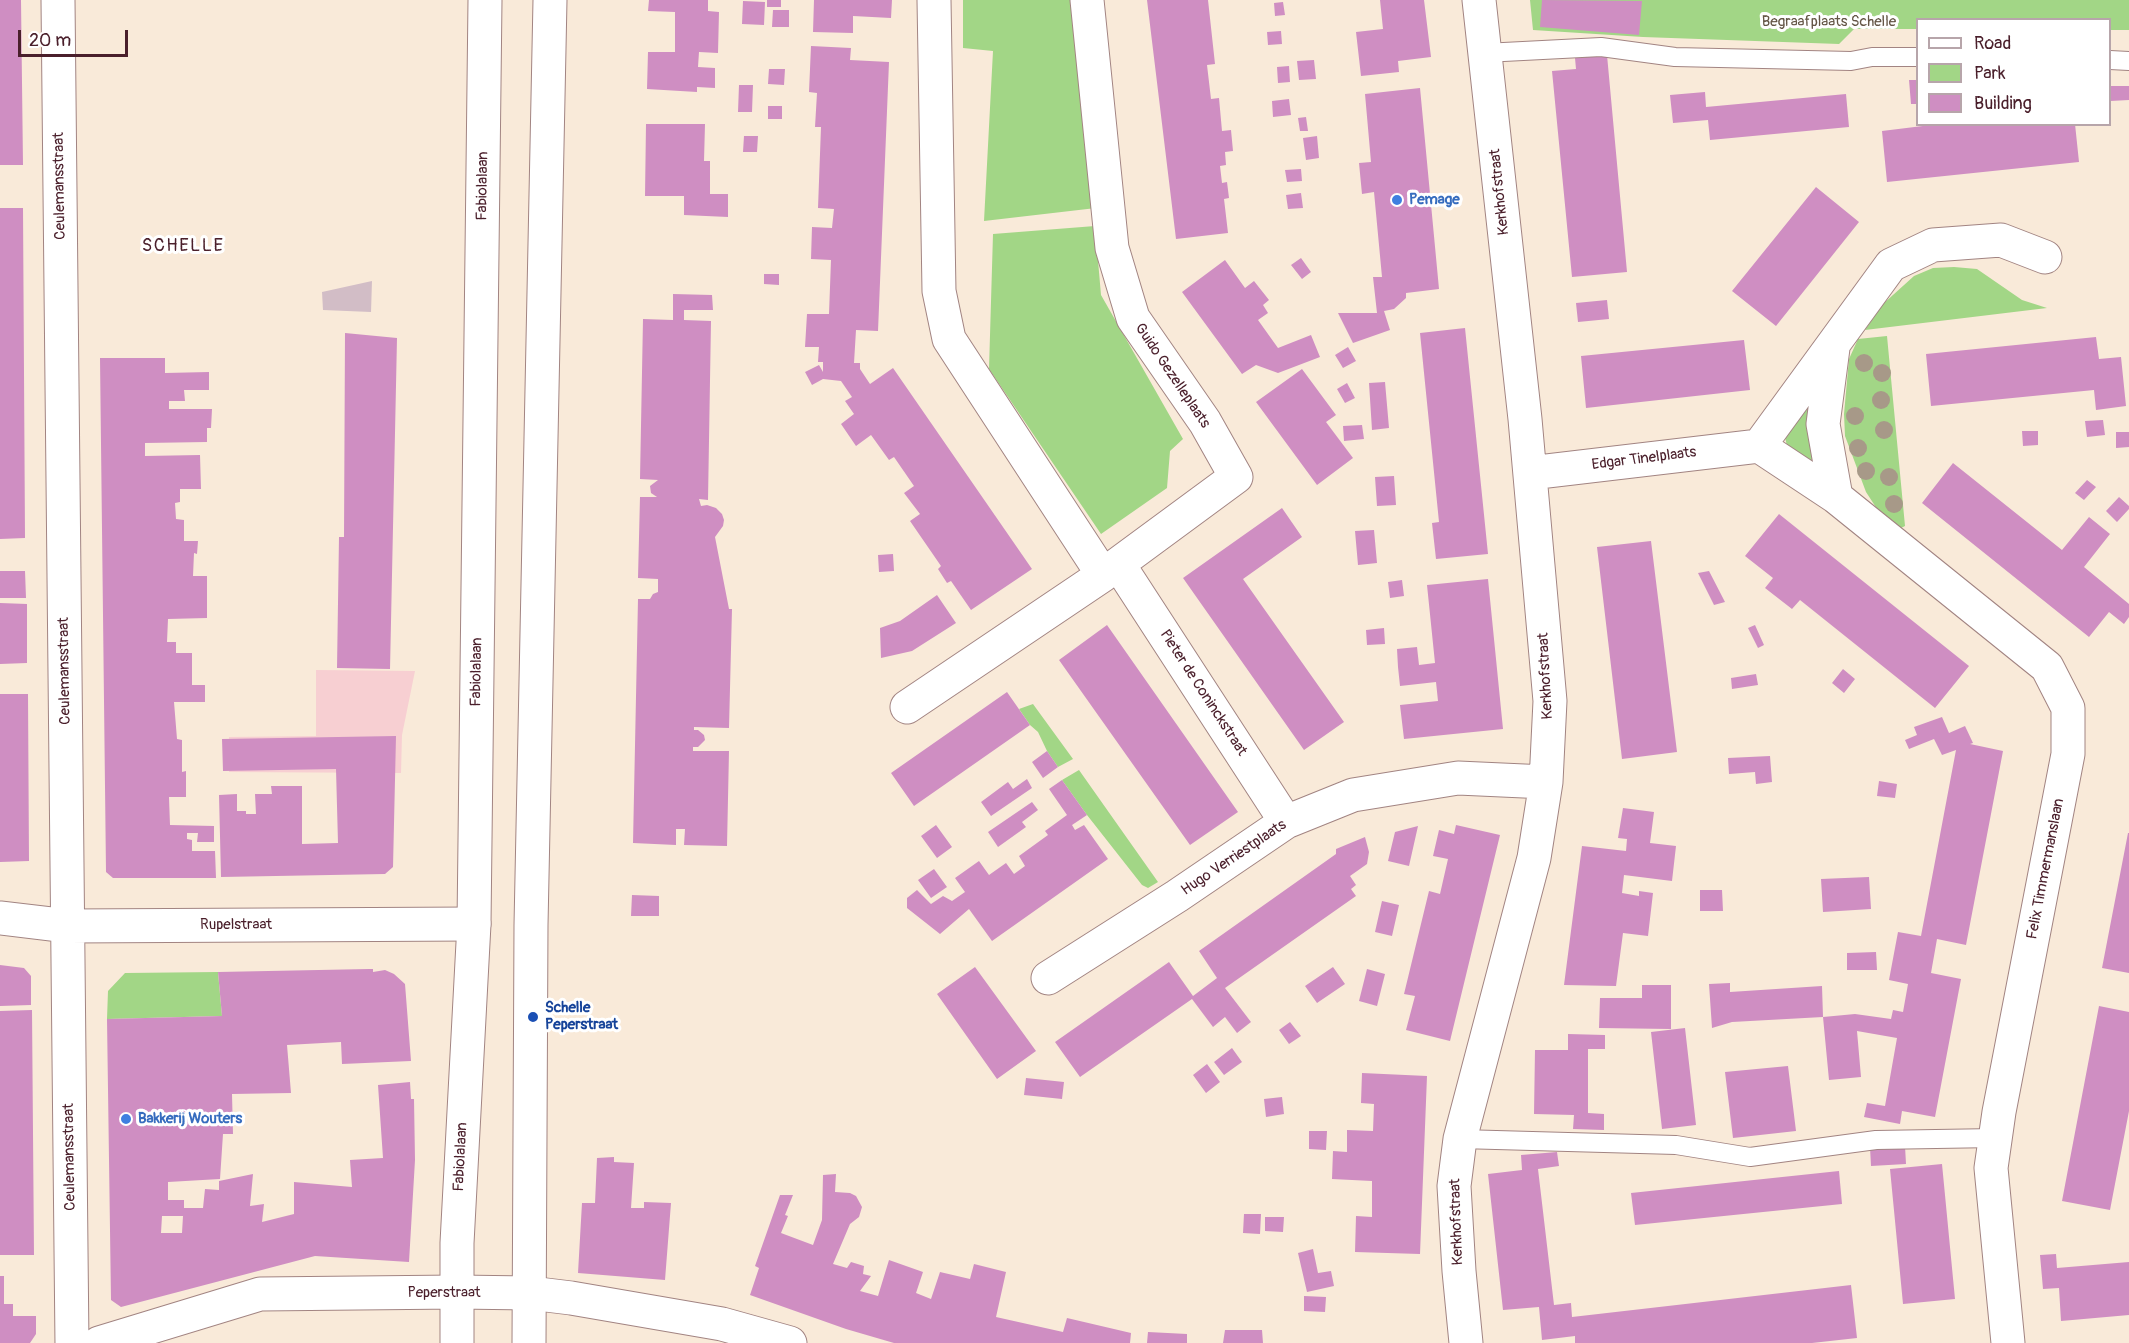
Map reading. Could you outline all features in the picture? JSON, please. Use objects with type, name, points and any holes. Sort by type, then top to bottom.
[{"type":"street","name":"Ceulemansstraat","points":[[58,0],[72,1343]]},
{"type":"street","name":"Fabiolalaan","points":[[457,1343],[457,1243],[474,924],[485,0]]},
{"type":"street","points":[[529,1343],[531,913],[550,0]]},
{"type":"street","points":[[934,0],[939,291],[949,339],[1111,570]]},
{"type":"street","name":"Guido Gezelleplaats","points":[[908,707],[1111,570],[1236,477],[1205,422],[1133,318],[1112,248],[1087,0]]},
{"type":"street","name":"Kerkhofstraat","points":[[1466,1343],[1454,1186],[1460,1139],[1534,858],[1546,782],[1550,701],[1530,472],[1479,0]]},
{"type":"street","points":[[1836,497],[1759,446],[1891,265],[1933,245],[2001,240],[2045,257]]},
{"type":"street","points":[[1833,345],[1822,424],[1836,497]]},
{"type":"street","name":"Edgar Tinelplaats","points":[[1530,472],[1759,446]]},
{"type":"street","name":"Felix Timmermanslaan","points":[[1836,497],[2047,667],[2068,708],[2068,754],[1991,1168],[2008,1343]]},
{"type":"street","name":"Pieter de Coninckstraat","points":[[1111,570],[1286,822]]},
{"type":"street","name":"Hugo Verriestplaats","points":[[1048,978],[1177,896],[1286,822],[1353,795],[1458,778],[1546,782]]},
{"type":"street","name":"Rupelstraat","points":[[0,918],[68,926],[474,924]]},
{"type":"street","name":"Peperstraat","points":[[99,1343],[260,1294],[530,1293],[722,1324],[790,1343]]},
{"type":"lane","points":[[1484,53],[1600,47],[1675,57],[1851,61],[1872,57],[1916,57]]},
{"type":"lane","points":[[2111,60],[2129,61]]},
{"type":"lane","points":[[1460,1139],[1676,1145],[1749,1157],[1876,1140],[1996,1138]]},
{"type":"shaded area","points":[[372,281],[371,312],[323,310],[322,292]]},
{"type":"shaded area","points":[[316,670],[415,671],[402,735],[401,773],[229,772],[229,737],[316,736]]},
{"type":"green space","points":[[963,0],[1076,0],[1096,208],[984,221],[993,51],[963,48]]},
{"type":"green space","name":"Begraafplaats Schelle","points":[[1530,0],[2129,0],[2129,30],[2111,30],[2111,18],[1916,18],[1916,29],[1854,29],[1839,44],[1643,37],[1533,30]]},
{"type":"green space","points":[[1095,226],[1101,295],[1183,439],[1170,451],[1167,488],[1101,534],[989,369],[993,234]]},
{"type":"green space","points":[[1933,268],[1977,269],[2022,300],[2047,308],[1865,330],[1883,304],[1914,276]]},
{"type":"green space","points":[[1887,336],[1905,526],[1899,529],[1879,512],[1866,492],[1845,436],[1844,414],[1849,359],[1858,339]]},
{"type":"green space","points":[[1803,404],[1811,405],[1816,459],[1807,461],[1787,446],[1784,433]]},
{"type":"green space","points":[[1033,704],[1073,759],[1058,767],[1038,732],[1019,709]]},
{"type":"green space","points":[[1079,770],[1158,882],[1148,888],[1142,885],[1062,780]]},
{"type":"green space","points":[[218,972],[222,1016],[107,1019],[108,991],[125,973]]},
{"type":"building","points":[[0,0],[21,0],[23,165],[0,165]]},
{"type":"building","points":[[649,0],[708,0],[708,11],[719,12],[718,53],[699,52],[698,67],[715,68],[715,88],[697,87],[697,92],[647,89],[648,52],[675,52],[675,12],[648,11]]},
{"type":"building","points":[[767,0],[781,0],[781,7],[767,7]]},
{"type":"building","points":[[814,0],[892,0],[891,18],[853,16],[853,33],[813,32]]},
{"type":"building","points":[[1147,0],[1208,0],[1215,64],[1207,65],[1211,99],[1219,98],[1222,131],[1231,130],[1233,151],[1225,152],[1226,165],[1220,166],[1222,183],[1227,182],[1229,198],[1224,199],[1228,233],[1176,239]]},
{"type":"building","points":[[1380,0],[1424,0],[1431,57],[1398,61],[1399,72],[1361,76],[1356,32],[1383,29]]},
{"type":"building","points":[[1542,0],[1642,1],[1639,35],[1540,27]]},
{"type":"building","points":[[743,1],[765,2],[764,25],[742,24]]},
{"type":"building","points":[[1283,2],[1285,15],[1275,16],[1274,3]]},
{"type":"building","points":[[773,10],[789,10],[789,27],[772,27]]},
{"type":"building","points":[[1281,31],[1282,44],[1268,45],[1267,32]]},
{"type":"building","points":[[811,46],[851,48],[850,60],[889,62],[878,331],[856,330],[854,363],[860,363],[860,369],[870,384],[893,368],[1032,569],[971,610],[951,581],[947,583],[938,569],[941,566],[910,521],[920,514],[904,493],[914,486],[894,457],[889,460],[871,435],[856,446],[841,424],[854,414],[845,401],[852,397],[841,381],[823,379],[812,385],[805,372],[819,365],[823,372],[823,362],[818,362],[819,347],[805,347],[807,314],[829,314],[831,260],[811,259],[812,227],[832,228],[834,209],[818,208],[821,127],[815,127],[817,93],[809,92]]},
{"type":"building","points":[[1607,55],[1627,272],[1572,277],[1552,71],[1576,69],[1575,58]]},
{"type":"building","points":[[1314,60],[1316,79],[1299,80],[1297,61]]},
{"type":"building","points":[[1289,66],[1290,82],[1278,83],[1277,67]]},
{"type":"building","points":[[769,69],[785,69],[784,85],[768,84]]},
{"type":"building","points":[[1909,80],[1916,80],[1916,104],[1911,104]]},
{"type":"building","points":[[739,85],[753,85],[752,112],[738,112]]},
{"type":"building","points":[[2111,86],[2129,86],[2129,100],[2111,101]]},
{"type":"building","points":[[1420,88],[1439,289],[1406,293],[1406,298],[1394,309],[1384,311],[1390,330],[1353,343],[1338,313],[1377,313],[1373,277],[1382,277],[1374,192],[1362,194],[1359,163],[1371,162],[1365,94]]},
{"type":"building","points":[[1705,92],[1706,107],[1846,94],[1849,127],[1710,140],[1708,120],[1673,123],[1670,95]]},
{"type":"building","points":[[1289,99],[1291,115],[1273,117],[1272,101]]},
{"type":"building","points":[[768,106],[782,106],[782,119],[768,119]]},
{"type":"building","points":[[1306,117],[1308,131],[1300,131],[1298,118]]},
{"type":"building","points":[[646,124],[705,124],[704,161],[710,161],[710,194],[728,194],[728,217],[684,215],[684,196],[645,196]]},
{"type":"building","points":[[1923,126],[2075,126],[2079,162],[1887,182],[1882,131]]},
{"type":"building","points":[[744,136],[758,136],[757,152],[743,152]]},
{"type":"building","points":[[1317,136],[1319,158],[1306,160],[1303,138]]},
{"type":"building","points":[[1301,169],[1302,181],[1287,182],[1285,170]]},
{"type":"building","points":[[1816,187],[1859,222],[1776,326],[1732,291]]},
{"type":"building","points":[[1301,193],[1303,208],[1288,209],[1286,195]]},
{"type":"building","points":[[0,208],[23,208],[25,538],[0,539]]},
{"type":"building","points":[[1301,258],[1311,272],[1302,279],[1291,265]]},
{"type":"building","points":[[1225,260],[1245,288],[1254,281],[1269,300],[1263,305],[1268,313],[1258,320],[1278,348],[1311,335],[1320,357],[1278,373],[1256,365],[1242,374],[1182,292]]},
{"type":"building","points":[[764,274],[779,274],[779,285],[764,284]]},
{"type":"building","points":[[673,294],[712,295],[713,310],[684,310],[684,320],[711,321],[708,500],[699,499],[701,506],[716,508],[724,520],[723,526],[715,537],[729,609],[732,609],[729,728],[694,727],[694,730],[704,735],[705,740],[698,747],[693,747],[693,751],[729,751],[727,846],[684,845],[685,829],[676,829],[676,845],[633,843],[638,599],[650,599],[658,592],[658,579],[638,578],[640,497],[657,497],[651,493],[650,486],[658,480],[640,479],[643,319],[673,320]]},
{"type":"building","points":[[1607,300],[1609,319],[1578,322],[1576,303]]},
{"type":"building","points":[[1465,328],[1488,554],[1436,559],[1432,523],[1439,522],[1420,333]]},
{"type":"building","points":[[345,333],[397,338],[390,669],[337,668],[339,537],[344,537]]},
{"type":"building","points":[[2096,337],[2099,359],[2121,357],[2126,406],[2096,410],[2094,390],[1931,406],[1926,354]]},
{"type":"building","points":[[1744,340],[1750,390],[1586,408],[1581,356]]},
{"type":"building","points":[[1348,347],[1356,361],[1343,368],[1335,355]]},
{"type":"building","points":[[100,358],[165,358],[165,373],[209,372],[209,390],[184,390],[185,401],[169,401],[169,409],[212,409],[211,428],[207,428],[207,442],[145,443],[145,456],[200,455],[201,489],[180,489],[180,502],[175,503],[176,519],[184,520],[184,541],[198,541],[197,554],[194,553],[193,576],[207,576],[207,618],[168,619],[167,642],[176,642],[176,653],[192,653],[192,685],[205,685],[205,702],[174,702],[177,739],[182,740],[182,772],[186,771],[186,797],[169,797],[170,825],[214,826],[214,842],[197,842],[198,833],[187,833],[187,839],[192,840],[192,851],[215,851],[216,878],[113,878],[106,872]]},
{"type":"building","points":[[1302,369],[1336,415],[1326,422],[1353,458],[1317,485],[1256,402]]},
{"type":"building","points":[[1385,382],[1389,428],[1372,430],[1369,383]]},
{"type":"building","points":[[1347,383],[1355,398],[1345,403],[1337,389]]},
{"type":"building","points":[[2103,420],[2105,435],[2087,437],[2085,421]]},
{"type":"building","points":[[1362,425],[1364,439],[1344,441],[1343,426]]},
{"type":"building","points":[[2022,431],[2038,431],[2038,445],[2023,446]]},
{"type":"building","points":[[2116,432],[2129,432],[2129,447],[2116,448]]},
{"type":"building","points":[[1953,463],[2062,550],[2089,517],[2110,534],[2084,567],[2129,604],[2129,617],[2124,624],[2109,612],[2089,637],[1922,503]]},
{"type":"building","points":[[1394,476],[1396,505],[1377,506],[1375,477]]},
{"type":"building","points":[[2087,480],[2096,487],[2084,500],[2075,493]]},
{"type":"building","points":[[2119,497],[2129,506],[2129,509],[2117,522],[2106,511]]},
{"type":"building","points":[[1282,508],[1302,537],[1243,579],[1344,722],[1304,750],[1183,578]]},
{"type":"building","points":[[1779,514],[1969,666],[1935,708],[1800,600],[1792,609],[1765,588],[1773,578],[1745,556]]},
{"type":"building","points":[[1374,530],[1377,563],[1358,565],[1355,531]]},
{"type":"building","points":[[1651,541],[1677,752],[1622,759],[1597,547]]},
{"type":"building","points":[[893,554],[894,571],[879,572],[878,555]]},
{"type":"building","points":[[0,571],[25,571],[26,598],[0,598]]},
{"type":"building","points":[[1709,571],[1725,602],[1714,605],[1698,573]]},
{"type":"building","points":[[1488,579],[1503,729],[1404,739],[1400,705],[1438,701],[1436,682],[1400,686],[1398,667],[1397,649],[1417,647],[1419,665],[1435,663],[1427,585]]},
{"type":"building","points":[[1402,580],[1404,596],[1390,598],[1388,582]]},
{"type":"building","points":[[937,595],[956,623],[912,651],[881,658],[880,628],[900,621]]},
{"type":"building","points":[[0,603],[27,604],[27,663],[0,664]]},
{"type":"building","points":[[1107,625],[1238,812],[1190,845],[1059,660]]},
{"type":"building","points":[[1755,625],[1764,645],[1758,648],[1748,628]]},
{"type":"building","points":[[1384,628],[1385,644],[1367,645],[1366,630]]},
{"type":"building","points":[[1843,669],[1855,679],[1844,693],[1832,683]]},
{"type":"building","points":[[1756,674],[1758,685],[1732,689],[1731,678]]},
{"type":"building","points":[[1007,692],[1030,725],[914,806],[891,773]]},
{"type":"building","points":[[0,694],[28,694],[29,861],[0,862]]},
{"type":"building","points":[[1942,717],[1949,733],[1965,726],[1973,743],[1970,744],[2003,751],[1966,945],[1937,939],[1931,973],[1961,979],[1935,1117],[1902,1111],[1900,1124],[1864,1117],[1867,1103],[1885,1106],[1897,1038],[1857,1031],[1861,1077],[1829,1080],[1823,1017],[1855,1014],[1891,1019],[1893,1010],[1903,1012],[1908,984],[1889,980],[1898,932],[1921,936],[1956,750],[1942,755],[1934,739],[1909,749],[1905,740],[1917,735],[1914,727]]},
{"type":"building","points":[[396,736],[393,867],[385,874],[221,877],[219,795],[237,794],[237,811],[256,814],[255,794],[272,794],[271,786],[302,786],[302,844],[338,843],[336,769],[223,771],[222,739]]},
{"type":"building","points":[[1047,751],[1058,767],[1043,778],[1032,762]]},
{"type":"building","points":[[1770,756],[1772,782],[1756,784],[1755,772],[1729,774],[1728,758]]},
{"type":"building","points":[[1027,779],[1032,788],[991,816],[981,802],[1008,782],[1013,789]]},
{"type":"building","points":[[1062,780],[1087,815],[1072,825],[1075,830],[1084,825],[1108,859],[992,941],[969,909],[940,934],[907,908],[907,898],[917,890],[931,904],[943,896],[952,901],[965,892],[955,878],[979,861],[989,875],[1006,863],[1014,874],[1025,866],[1019,856],[1048,835],[1045,831],[1067,815],[1049,789]]},
{"type":"building","points":[[1879,781],[1897,784],[1895,798],[1877,796]]},
{"type":"building","points":[[1032,802],[1038,810],[1022,822],[1026,827],[998,847],[988,832]]},
{"type":"building","points":[[1623,808],[1654,812],[1650,843],[1676,846],[1672,881],[1624,875],[1622,893],[1639,896],[1639,891],[1653,893],[1648,936],[1623,933],[1616,986],[1564,985],[1582,846],[1626,851],[1627,839],[1618,838]]},
{"type":"building","points":[[936,825],[952,847],[937,858],[921,836]]},
{"type":"building","points":[[1456,825],[1500,835],[1450,1041],[1406,1030],[1415,996],[1404,994],[1429,891],[1440,894],[1448,859],[1433,856],[1439,830],[1454,834]]},
{"type":"building","points":[[1418,826],[1409,866],[1388,861],[1395,832]]},
{"type":"building","points":[[2129,833],[2129,973],[2102,968]]},
{"type":"building","points":[[1365,837],[1369,852],[1367,864],[1350,876],[1356,885],[1351,889],[1356,896],[1225,988],[1251,1022],[1237,1033],[1225,1017],[1213,1027],[1192,999],[1080,1077],[1055,1042],[1169,962],[1193,996],[1217,978],[1199,951],[1336,854],[1336,849]]},
{"type":"building","points":[[934,869],[947,887],[931,898],[918,880]]},
{"type":"building","points":[[1869,877],[1871,909],[1823,912],[1821,879]]},
{"type":"building","points":[[1700,890],[1722,890],[1723,911],[1700,911]]},
{"type":"building","points":[[632,895],[659,896],[659,916],[631,916]]},
{"type":"building","points":[[1382,901],[1399,905],[1392,936],[1375,932]]},
{"type":"building","points":[[1876,952],[1877,970],[1847,970],[1847,953]]},
{"type":"building","points":[[0,965],[24,968],[31,976],[31,1005],[0,1006]]},
{"type":"building","points":[[975,967],[1036,1051],[997,1079],[937,994]]},
{"type":"building","points":[[1333,967],[1345,984],[1317,1003],[1305,986]]},
{"type":"building","points":[[373,969],[373,972],[385,970],[394,974],[405,984],[411,1061],[342,1064],[341,1042],[287,1045],[291,1093],[232,1094],[233,1134],[223,1134],[220,1179],[168,1182],[168,1200],[184,1200],[184,1208],[203,1208],[205,1189],[219,1190],[219,1181],[253,1174],[250,1206],[264,1204],[262,1222],[294,1214],[294,1182],[352,1187],[350,1160],[383,1158],[378,1085],[410,1082],[411,1099],[414,1099],[415,1160],[409,1262],[315,1256],[121,1307],[111,1300],[107,1019],[222,1016],[218,972]],"holes":[[[162,1216],[183,1216],[182,1233],[161,1233]]]},
{"type":"building","points":[[1367,969],[1385,974],[1377,1006],[1359,1001]]},
{"type":"building","points":[[1730,983],[1730,992],[1822,986],[1823,1017],[1732,1022],[1712,1028],[1709,984]]},
{"type":"building","points":[[1642,985],[1671,985],[1671,1029],[1599,1028],[1600,998],[1642,998]]},
{"type":"building","points":[[2099,1006],[2129,1012],[2129,1111],[2110,1210],[2062,1201]]},
{"type":"building","points":[[32,1010],[34,1255],[0,1255],[0,1011]]},
{"type":"building","points":[[1290,1022],[1301,1036],[1289,1044],[1279,1030]]},
{"type":"building","points":[[1685,1028],[1696,1125],[1662,1129],[1651,1032]]},
{"type":"building","points":[[1568,1034],[1605,1035],[1605,1049],[1588,1049],[1588,1113],[1604,1114],[1604,1130],[1573,1129],[1574,1115],[1534,1114],[1535,1050],[1568,1050]]},
{"type":"building","points":[[1232,1048],[1242,1062],[1224,1075],[1214,1062]]},
{"type":"building","points":[[1207,1064],[1220,1082],[1206,1093],[1193,1075]]},
{"type":"building","points":[[1788,1066],[1796,1131],[1733,1138],[1725,1072]]},
{"type":"building","points":[[1362,1073],[1427,1076],[1420,1254],[1355,1252],[1356,1216],[1372,1217],[1372,1181],[1332,1179],[1333,1151],[1347,1152],[1347,1130],[1373,1131],[1374,1104],[1361,1103]]},
{"type":"building","points":[[1026,1078],[1064,1082],[1062,1099],[1024,1095]]},
{"type":"building","points":[[1282,1097],[1284,1114],[1266,1117],[1264,1099]]},
{"type":"building","points":[[1309,1131],[1327,1131],[1326,1150],[1309,1149]]},
{"type":"building","points":[[1905,1146],[1906,1164],[1871,1166],[1870,1147]]},
{"type":"building","points":[[1557,1152],[1559,1166],[1538,1169],[1554,1305],[1571,1303],[1572,1317],[1851,1285],[1857,1338],[1812,1343],[1575,1343],[1575,1336],[1542,1340],[1539,1307],[1503,1310],[1488,1174],[1522,1170],[1521,1155]]},
{"type":"building","points":[[614,1157],[614,1162],[634,1163],[631,1208],[644,1208],[644,1202],[671,1203],[665,1280],[578,1273],[582,1203],[595,1203],[597,1158]]},
{"type":"building","points":[[1942,1164],[1955,1299],[1903,1304],[1890,1169]]},
{"type":"building","points":[[1839,1171],[1842,1204],[1635,1225],[1631,1193]]},
{"type":"building","points":[[836,1174],[835,1192],[850,1193],[856,1196],[862,1207],[859,1217],[850,1224],[833,1264],[847,1268],[851,1262],[864,1266],[863,1274],[871,1276],[860,1291],[878,1296],[889,1260],[923,1272],[916,1293],[931,1299],[940,1272],[970,1279],[974,1264],[1006,1272],[996,1317],[1063,1332],[1067,1318],[1131,1333],[1130,1343],[894,1343],[846,1329],[750,1295],[759,1268],[755,1266],[780,1195],[793,1195],[781,1233],[813,1245],[822,1220],[823,1175]]},
{"type":"building","points":[[1244,1214],[1261,1214],[1260,1234],[1243,1233]]},
{"type":"building","points":[[1265,1217],[1284,1217],[1283,1232],[1265,1231]]},
{"type":"building","points":[[1313,1249],[1318,1273],[1331,1271],[1334,1286],[1307,1292],[1298,1253]]},
{"type":"building","points":[[2056,1254],[2057,1268],[2129,1262],[2129,1315],[2061,1321],[2059,1288],[2043,1289],[2040,1255]]},
{"type":"building","points":[[0,1276],[4,1276],[4,1304],[13,1304],[13,1316],[36,1316],[36,1334],[30,1343],[0,1343]]},
{"type":"building","points":[[1304,1296],[1326,1297],[1325,1312],[1304,1311]]},
{"type":"building","points":[[1225,1330],[1262,1330],[1263,1343],[1223,1343]]},
{"type":"building","points":[[1148,1332],[1187,1334],[1187,1343],[1147,1343]]},
{"type":"place","name":"Pemage","points":[[1397,200]]},
{"type":"place","name":"Schelle Peperstraat","points":[[533,1017]]},
{"type":"place","name":"Bakkerij Wouters","points":[[126,1119]]},
{"type":"district","name":"SCHELLE","points":[[183,246]]}]
